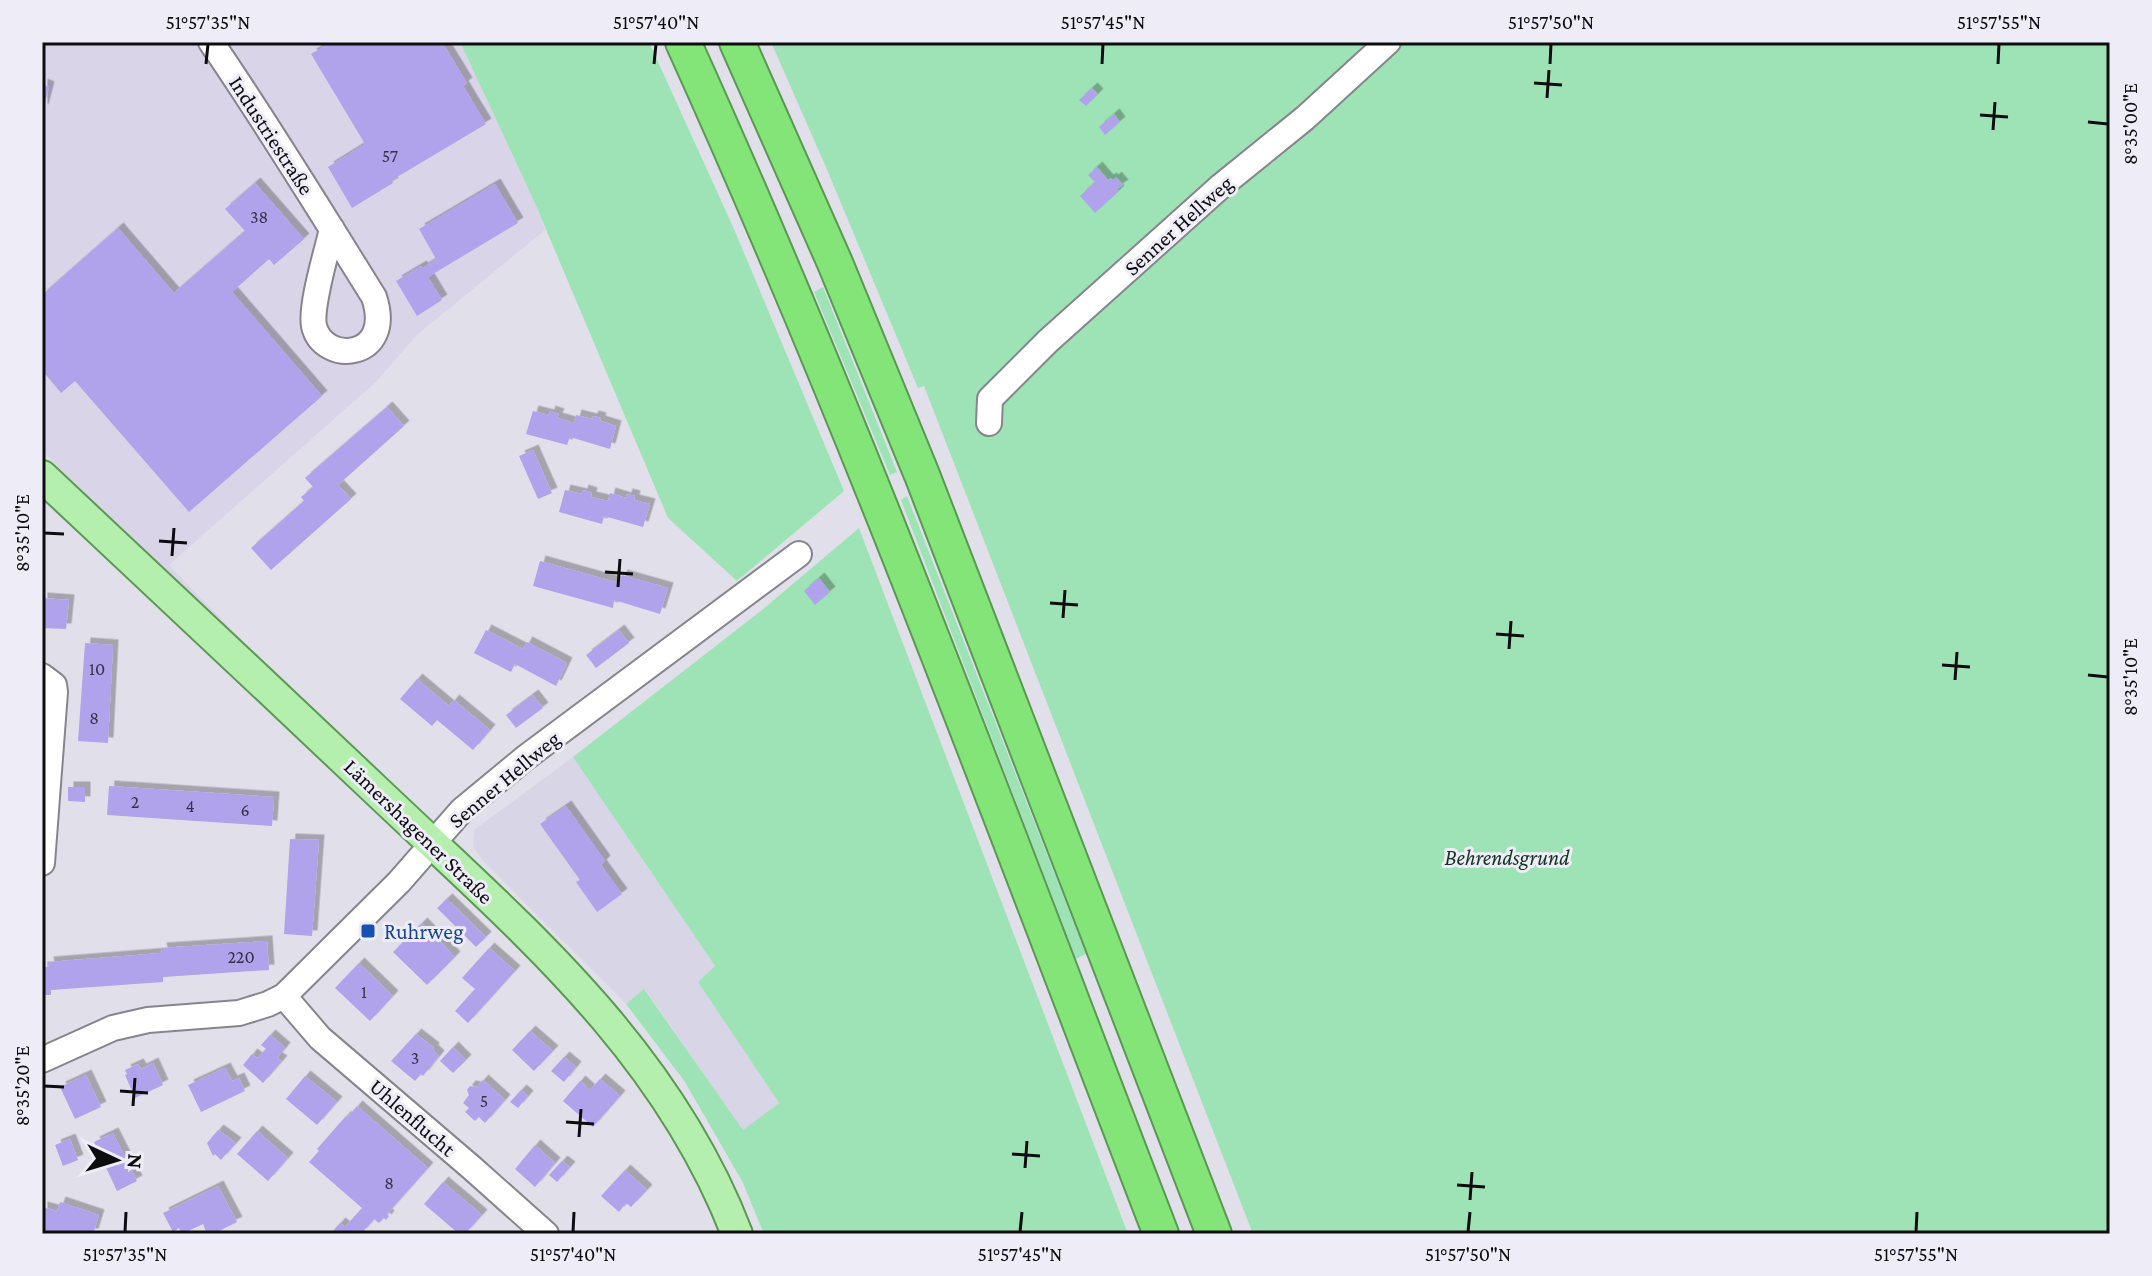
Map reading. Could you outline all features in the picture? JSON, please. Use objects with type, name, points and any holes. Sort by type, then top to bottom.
[{"type":"highway","points":[[683,42],[773,245],[875,493],[1161,1234]]},
{"type":"highway","points":[[737,42],[835,263],[922,475],[1214,1234]]},
{"type":"main road","name":"Lämershagener Straße","points":[[42,476],[511,919],[578,987],[660,1087],[714,1178],[737,1234]]},
{"type":"street","name":"Industriestraße","points":[[211,42],[332,229]]},
{"type":"street","name":"Senner Hellweg","points":[[989,423],[990,399],[1048,341],[1388,42]]},
{"type":"street","name":"Senner Hellweg","points":[[42,1060],[113,1028],[148,1020],[239,1013],[284,996],[399,882],[462,810],[525,758],[799,554]]},
{"type":"street","points":[[42,676],[54,685],[55,692],[47,738],[42,863]]},
{"type":"street","name":"Uhlenflucht","points":[[284,996],[320,1038],[546,1234]]},
{"type":"shaded area","points":[[42,42],[460,42],[534,201],[545,230],[418,334],[376,382],[169,565],[291,690],[202,608],[42,451]]},
{"type":"shaded area","points":[[573,757],[715,966],[698,982],[779,1103],[743,1131],[645,989],[626,1004],[484,862],[473,847],[474,830]]},
{"type":"green space","points":[[460,42],[649,42],[734,229],[844,491],[737,581],[668,518],[534,201]]},
{"type":"green space","name":"Behrendsgrund","points":[[771,42],[2110,42],[2110,1234],[1253,1234],[924,386],[918,388]]},
{"type":"green space","points":[[823,287],[897,472],[890,475],[814,292]]},
{"type":"green space","points":[[907,496],[1086,954],[1076,959],[901,500]]},
{"type":"green space","points":[[859,528],[1128,1234],[764,1234],[743,1183],[685,1082],[626,1004],[644,989],[743,1130],[779,1103],[698,982],[715,966],[573,757],[762,610]]},
{"type":"building","points":[[332,42],[442,42],[467,83],[463,86],[486,124],[392,180],[393,183],[352,208],[328,167],[365,144],[311,54]]},
{"type":"building","points":[[42,84],[49,87],[43,110],[42,109]]},
{"type":"building","points":[[1092,88],[1098,94],[1086,106],[1079,100]]},
{"type":"building","points":[[1114,114],[1120,122],[1105,135],[1099,127]]},
{"type":"building","points":[[1097,167],[1108,180],[1116,177],[1123,185],[1095,213],[1080,196],[1095,182],[1088,175]]},
{"type":"building","points":[[255,183],[304,239],[274,265],[269,259],[232,292],[322,396],[189,512],[75,381],[61,393],[42,370],[42,295],[118,228],[174,293],[245,231],[225,209]]},
{"type":"building","points":[[495,184],[518,223],[428,277],[442,300],[417,316],[396,281],[436,259],[419,229]]},
{"type":"building","points":[[387,407],[404,426],[338,485],[351,499],[271,570],[251,548],[304,501],[301,497],[313,487],[305,478]]},
{"type":"building","points":[[533,411],[549,415],[550,411],[559,414],[557,418],[574,423],[576,415],[601,418],[600,421],[616,426],[610,449],[570,437],[567,445],[526,434]]},
{"type":"building","points":[[533,450],[552,493],[538,499],[519,456]]},
{"type":"building","points":[[565,490],[582,494],[583,490],[592,493],[591,497],[608,501],[610,493],[626,498],[627,494],[635,496],[634,500],[650,504],[643,527],[604,516],[602,524],[559,512]]},
{"type":"building","points":[[540,561],[619,583],[622,575],[668,588],[660,614],[614,600],[613,608],[533,586]]},
{"type":"building","points":[[819,578],[830,592],[815,605],[804,591]]},
{"type":"building","points":[[42,598],[69,600],[66,629],[42,628]]},
{"type":"building","points":[[486,630],[523,649],[527,642],[567,663],[556,686],[515,664],[511,672],[474,653]]},
{"type":"building","points":[[619,630],[629,643],[596,668],[586,655]]},
{"type":"building","points":[[85,643],[113,645],[108,743],[78,741]]},
{"type":"building","points":[[417,679],[449,706],[454,700],[490,730],[473,750],[437,720],[432,726],[400,699]]},
{"type":"building","points":[[533,695],[543,708],[516,728],[506,715]]},
{"type":"building","points":[[109,786],[274,797],[272,826],[107,815]]},
{"type":"building","points":[[68,787],[85,787],[85,802],[68,801]]},
{"type":"building","points":[[566,806],[605,861],[601,865],[622,894],[597,912],[576,882],[580,880],[540,824]]},
{"type":"building","points":[[290,839],[319,840],[312,936],[284,934]]},
{"type":"building","points":[[447,899],[486,937],[476,947],[437,908]]},
{"type":"building","points":[[422,923],[455,957],[427,985],[393,952]]},
{"type":"building","points":[[267,941],[269,970],[163,977],[163,982],[51,990],[51,995],[42,995],[42,967],[49,967],[48,962],[162,953],[161,948]]},
{"type":"building","points":[[489,948],[515,971],[468,1023],[455,1011],[475,989],[462,978]]},
{"type":"building","points":[[359,963],[393,996],[370,1021],[335,988]]},
{"type":"building","points":[[530,1031],[553,1051],[534,1071],[512,1050]]},
{"type":"building","points":[[416,1034],[439,1056],[415,1081],[391,1061]]},
{"type":"building","points":[[270,1035],[285,1048],[277,1058],[282,1061],[263,1083],[243,1065],[252,1054],[257,1058],[266,1049],[261,1045]]},
{"type":"building","points":[[453,1047],[466,1060],[453,1073],[440,1061]]},
{"type":"building","points":[[564,1057],[576,1067],[564,1082],[551,1071]]},
{"type":"building","points":[[153,1063],[163,1085],[135,1098],[125,1070],[138,1064],[141,1069]]},
{"type":"building","points":[[225,1068],[232,1081],[239,1078],[245,1091],[201,1112],[188,1085]]},
{"type":"building","points":[[86,1075],[101,1107],[75,1119],[60,1087]]},
{"type":"building","points":[[305,1076],[337,1102],[317,1125],[286,1099]]},
{"type":"building","points":[[600,1079],[620,1096],[593,1127],[563,1101],[580,1081],[590,1090]]},
{"type":"building","points":[[483,1080],[505,1100],[485,1123],[479,1117],[475,1121],[465,1112],[469,1108],[463,1103],[469,1095],[467,1090],[470,1086],[477,1087]]},
{"type":"building","points":[[521,1090],[528,1096],[518,1108],[510,1102]]},
{"type":"building","points":[[357,1106],[428,1168],[387,1214],[386,1220],[384,1218],[379,1223],[374,1219],[361,1234],[330,1234],[340,1223],[345,1227],[362,1208],[309,1162]]},
{"type":"building","points":[[218,1130],[236,1143],[221,1160],[215,1154],[213,1156],[207,1143]]},
{"type":"building","points":[[257,1131],[288,1158],[268,1181],[237,1154]]},
{"type":"building","points":[[113,1133],[137,1181],[117,1191],[94,1142]]},
{"type":"building","points":[[70,1139],[78,1160],[63,1166],[55,1145]]},
{"type":"building","points":[[535,1145],[555,1163],[535,1187],[515,1169]]},
{"type":"building","points":[[562,1161],[570,1167],[557,1182],[549,1175]]},
{"type":"building","points":[[625,1170],[647,1190],[631,1207],[626,1203],[619,1212],[601,1196]]},
{"type":"building","points":[[443,1182],[482,1215],[465,1234],[459,1234],[424,1204]]},
{"type":"building","points":[[218,1186],[237,1222],[213,1234],[207,1234],[203,1224],[182,1234],[179,1228],[173,1232],[163,1213]]},
{"type":"building","points":[[60,1202],[99,1215],[93,1234],[42,1234],[42,1207],[57,1211]]},
{"type":"place","name":"Ruhrweg","points":[[368,931]]}]
